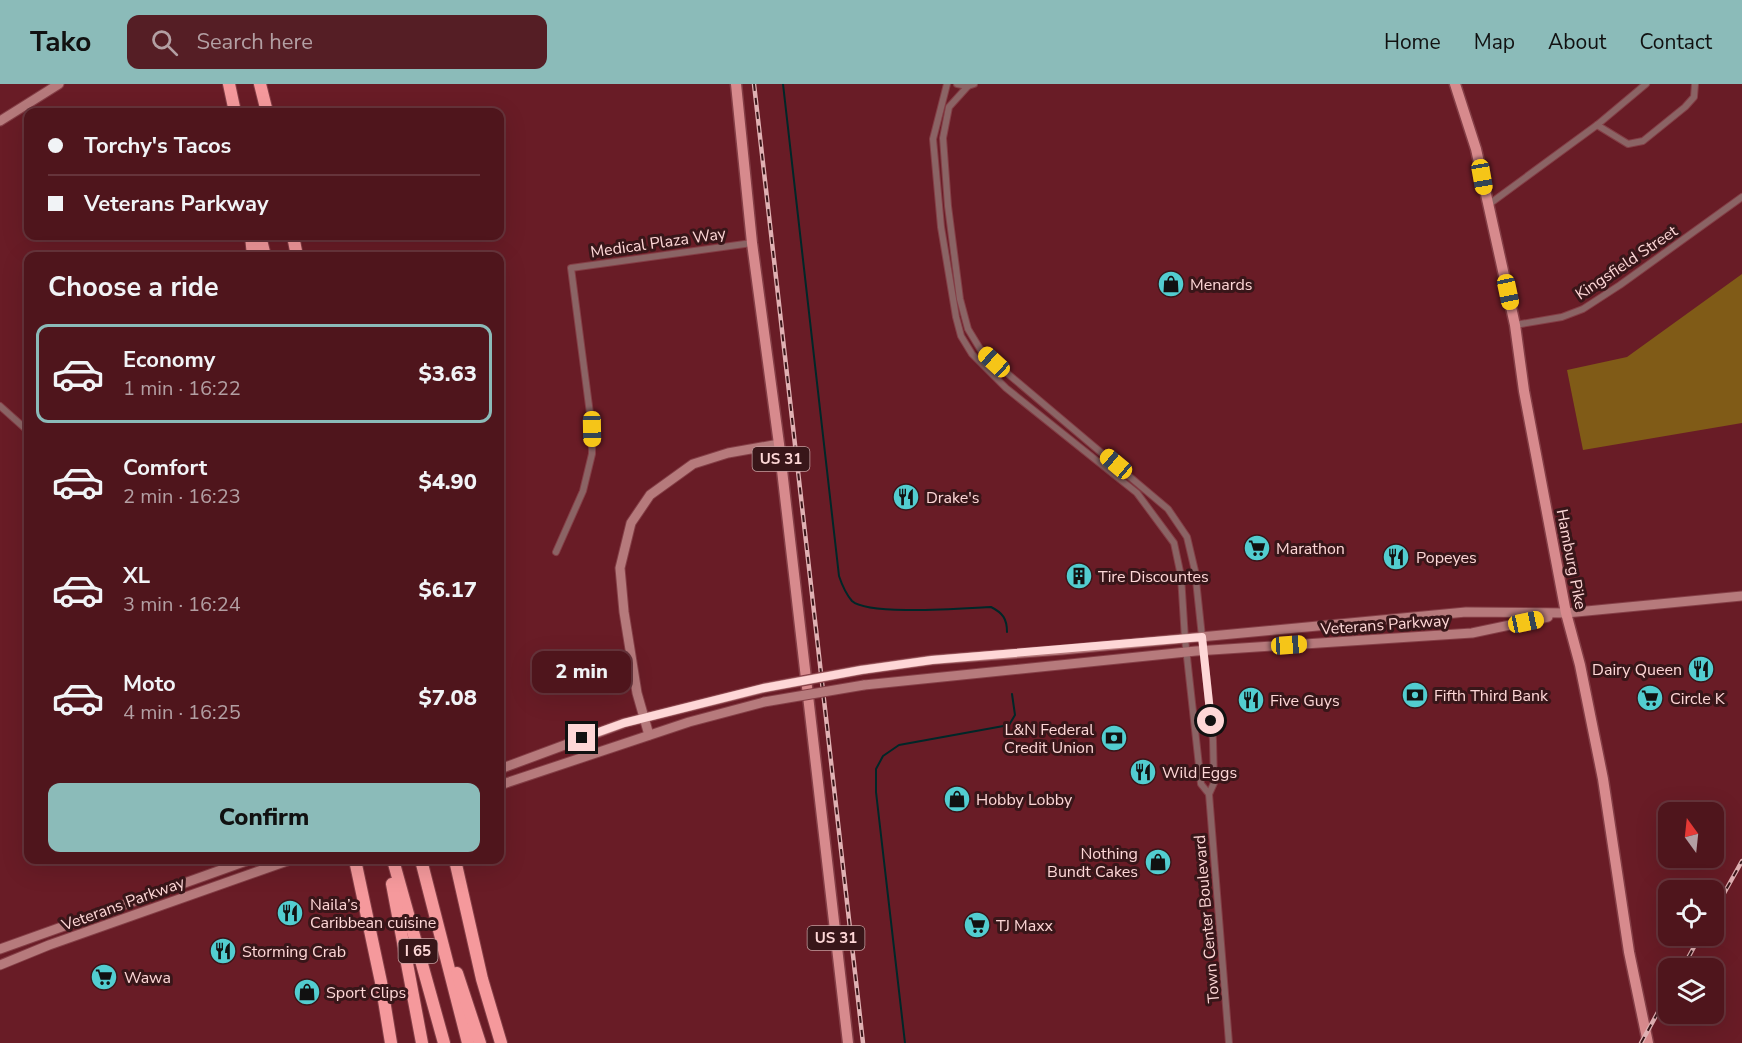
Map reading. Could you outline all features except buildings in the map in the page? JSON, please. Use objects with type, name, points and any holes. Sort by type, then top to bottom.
[{"type":"highway","points":[[229,84],[234,108]]},
{"type":"highway","points":[[260,84],[266,108]]},
{"type":"highway","points":[[356,864],[381,982],[391,1043]]},
{"type":"highway","points":[[388,864],[422,1043]]},
{"type":"highway","name":"I 65","points":[[394,864],[444,1043]]},
{"type":"highway","name":"I 65","points":[[422,864],[468,1043]]},
{"type":"highway","points":[[456,864],[482,979],[501,1043]]},
{"type":"highway","points":[[425,878],[480,1043]]},
{"type":"main road","points":[[0,121],[59,84]]},
{"type":"main road","name":"US 31","points":[[736,84],[752,243],[779,444],[848,1043]]},
{"type":"main road","name":"Hamburg Pike","points":[[1455,84],[1476,148],[1515,325],[1524,391],[1566,613],[1580,665],[1603,779],[1629,952],[1648,1043]]},
{"type":"main road","points":[[649,735],[637,693],[620,568],[631,523],[650,495],[693,464],[728,453],[779,444]]},
{"type":"main road","name":"Veterans Parkway","points":[[504,767],[582,738],[644,718],[764,688],[861,670],[932,660],[1466,612],[1566,613],[1742,596]]},
{"type":"main road","name":"Veterans Parkway","points":[[504,784],[689,722],[764,702],[864,686],[1187,652],[1472,633],[1566,613]]},
{"type":"main road","name":"Veterans Parkway","points":[[0,949],[238,864]]},
{"type":"main road","name":"Veterans Parkway","points":[[0,965],[279,864]]},
{"type":"street","points":[[947,84],[933,139],[941,227],[961,336],[972,354],[1006,388],[1137,493],[1174,543],[1181,576],[1185,639]]},
{"type":"street","points":[[957,84],[971,85]]},
{"type":"street","points":[[1488,206],[1597,125],[1646,84]]},
{"type":"street","points":[[1597,125],[1628,144],[1643,141],[1685,107],[1694,97],[1695,84]]},
{"type":"street","points":[[971,85],[949,107],[943,138],[948,206],[960,299],[968,329],[982,352],[1168,509],[1187,537],[1195,571],[1202,637]]},
{"type":"street","name":"Kingsfield Street","points":[[1515,325],[1563,317],[1583,309],[1620,285],[1742,196]]},
{"type":"street","name":"Medical Plaza Way","points":[[556,552],[582,491],[592,454],[592,429],[571,268],[752,243]]},
{"type":"street","points":[[0,406],[24,427]]},
{"type":"street","name":"Town Center Boulevard","points":[[1202,637],[1213,740],[1214,783],[1209,794],[1229,1043]]},
{"type":"street","name":"Town Center Boulevard","points":[[1185,639],[1201,784],[1209,794]]},
{"type":"shaded area","points":[[1742,274],[1742,423],[1583,450],[1567,370],[1627,357]]},
{"type":"waterway","points":[[783,84],[841,583],[852,601],[862,606],[896,610],[991,607],[1003,617],[1007,632]]},
{"type":"waterway","points":[[905,1043],[876,792],[876,769],[883,756],[899,745],[1009,725],[1015,715],[1012,694]]},
{"type":"railway","points":[[754,84],[863,1043]]},
{"type":"railway","points":[[1724,893],[1742,861]]},
{"type":"railway","points":[[1688,958],[1695,946]]},
{"type":"railway","points":[[1641,1043],[1658,1012]]},
{"type":"place","name":"Menards","points":[[1171,284]]},
{"type":"place","name":"Drake's","points":[[906,497]]},
{"type":"place","name":"Marathon","points":[[1257,548]]},
{"type":"place","name":"Popeyes","points":[[1396,557]]},
{"type":"place","name":"Tire Discountes","points":[[1079,576]]},
{"type":"place","name":"Dairy Queen","points":[[1701,669]]},
{"type":"place","name":"Fifth Third Bank","points":[[1415,695]]},
{"type":"place","name":"Circle K","points":[[1650,698]]},
{"type":"place","name":"Five Guys","points":[[1251,700]]},
{"type":"place","name":"L&N Federal Credit Union","points":[[1114,738]]},
{"type":"place","name":"Wild Eggs","points":[[1143,772]]},
{"type":"place","name":"Hobby Lobby","points":[[957,799]]},
{"type":"place","name":"Nothing Bundt Cakes","points":[[1158,862]]},
{"type":"place","name":"Naila’s Caribbean cuisine","points":[[290,913]]},
{"type":"place","name":"TJ Maxx","points":[[977,925]]},
{"type":"place","name":"Storming Crab","points":[[223,951]]},
{"type":"place","name":"Wawa","points":[[104,977]]},
{"type":"place","name":"Sport Clips","points":[[307,992]]},
{"type":"route","points":[[582,738],[624,723],[764,688],[861,670],[932,660],[1202,637],[1211,721]]}]
